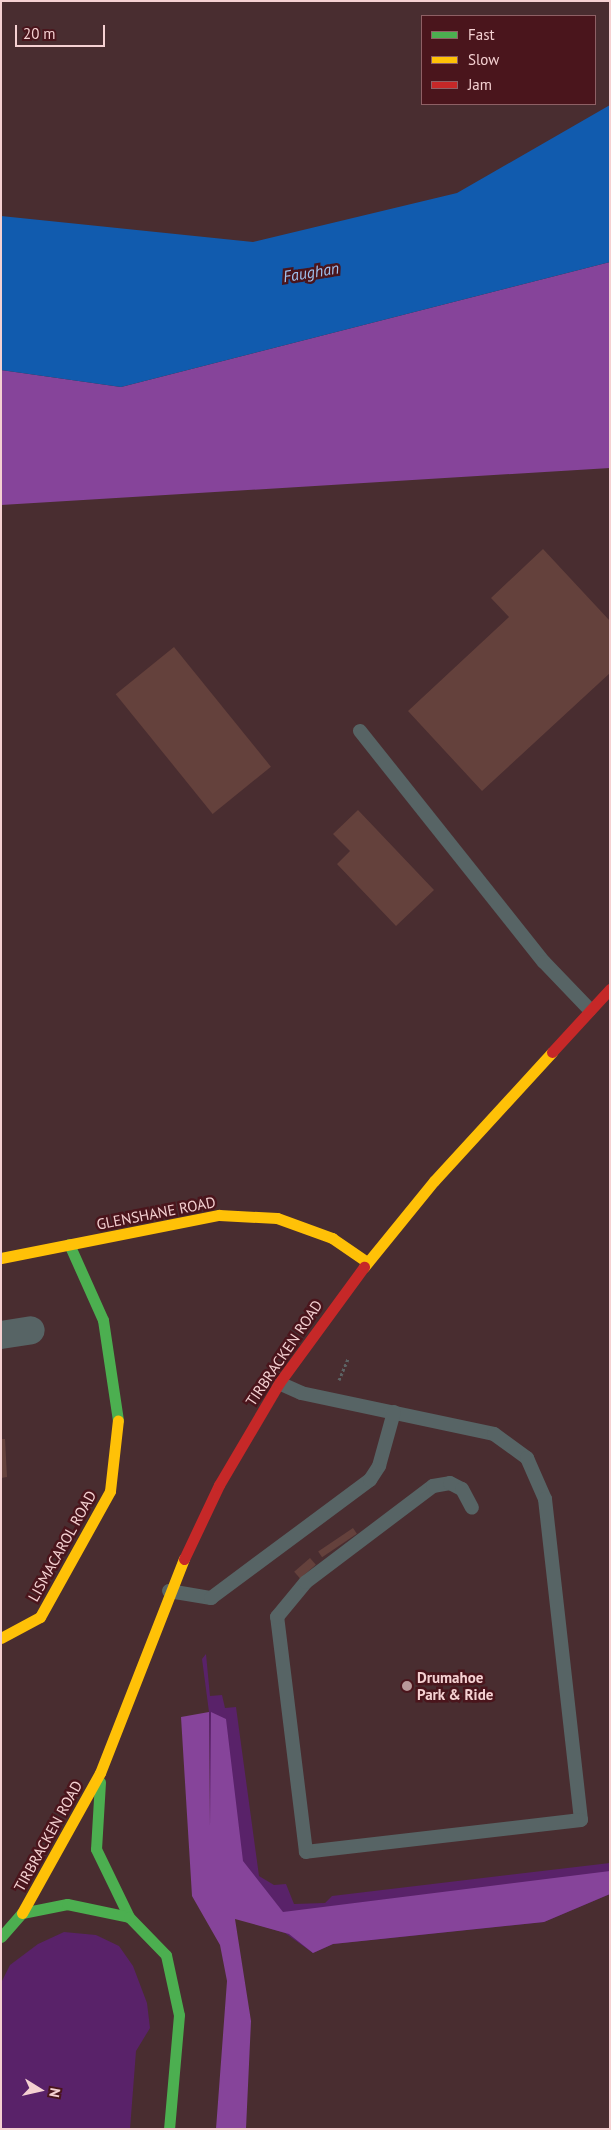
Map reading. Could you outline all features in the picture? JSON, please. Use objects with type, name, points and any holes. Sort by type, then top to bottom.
[{"type":"main road","points":[[590,1010],[610,989]]},
{"type":"main road","name":"TIRBRACKEN ROAD","points":[[1,1937],[22,1913],[100,1773],[169,1591],[218,1486],[279,1384],[367,1262],[434,1181],[590,1010]]},
{"type":"main road","name":"GLENSHANE ROAD","points":[[1,1258],[219,1215],[278,1218],[332,1238],[367,1262]]},
{"type":"main road","name":"LISMACAROL ROAD","points":[[1,1638],[40,1617],[110,1491],[120,1410],[103,1320],[69,1244]]},
{"type":"main road","name":"TIRBRACKEN ROAD","points":[[100,1773],[96,1849],[129,1917],[166,1956],[179,2016],[169,2129]]},
{"type":"main road","points":[[22,1913],[67,1904],[129,1917]]},
{"type":"street","points":[[1,1335],[31,1330]]},
{"type":"lane","points":[[360,730],[544,962],[590,1010]]},
{"type":"lane","points":[[279,1384],[301,1393],[494,1434],[527,1458],[540,1484],[581,1820],[306,1852],[276,1617],[306,1582],[433,1486],[450,1483],[462,1489],[472,1508]]},
{"type":"lane","points":[[169,1591],[210,1598],[370,1480],[379,1466],[394,1412]]},
{"type":"shaded area","points":[[610,262],[610,468],[1,505],[1,370],[121,387]]},
{"type":"shaded area","points":[[206,1654],[210,1696],[222,1695],[225,1708],[236,1707],[259,1876],[274,1885],[286,1884],[294,1904],[325,1903],[332,1896],[610,1863],[610,1894],[544,1922],[333,1944],[313,1953],[285,1933],[235,1918],[211,1875],[209,1712],[202,1659]]},
{"type":"shaded area","points":[[209,1712],[210,1827],[211,1712],[226,1719],[243,1861],[283,1912],[610,1871],[610,1894],[544,1922],[333,1944],[313,1953],[289,1934],[235,1919],[251,2021],[246,2129],[216,2129],[227,1981],[220,1945],[192,1896],[181,1717]]},
{"type":"shaded area","points":[[64,1932],[96,1935],[119,1946],[133,1966],[147,2003],[150,2028],[136,2051],[130,2129],[1,2129],[1,1983],[10,1965],[38,1944]]},
{"type":"water","name":"Faughan","points":[[610,105],[610,262],[121,387],[1,370],[1,216],[253,242],[457,193]]},
{"type":"building","points":[[543,549],[610,621],[610,673],[482,791],[408,711],[509,617],[491,598]]},
{"type":"building","points":[[174,647],[271,767],[213,814],[116,694]]},
{"type":"building","points":[[358,810],[434,890],[396,926],[337,864],[350,851],[333,834]]},
{"type":"building","points":[[1,1439],[5,1439],[7,1477],[1,1478]]},
{"type":"building","points":[[353,1528],[357,1534],[322,1557],[318,1551]]},
{"type":"building","points":[[310,1558],[316,1565],[300,1579],[294,1572]]},
{"type":"traffic: fast","points":[[69,1244],[103,1320],[118,1420]]},
{"type":"traffic: fast","points":[[100,1782],[96,1849],[129,1917]]},
{"type":"traffic: fast","points":[[1,1937],[22,1913],[67,1904],[129,1917],[166,1955],[179,2015],[169,2129]]},
{"type":"traffic: slow","points":[[364,1267],[434,1181],[552,1052]]},
{"type":"traffic: slow","points":[[1,1258],[219,1215],[277,1218],[332,1238],[367,1262]]},
{"type":"traffic: slow","points":[[1,1638],[40,1617],[110,1491],[118,1420]]},
{"type":"traffic: slow","points":[[22,1913],[100,1773],[184,1559]]},
{"type":"traffic: jam","points":[[552,1052],[610,989]]},
{"type":"traffic: jam","points":[[184,1559],[219,1485],[279,1383],[364,1267]]},
{"type":"place","name":"Drumahoe Park & Ride","points":[[407,1686]]}]
